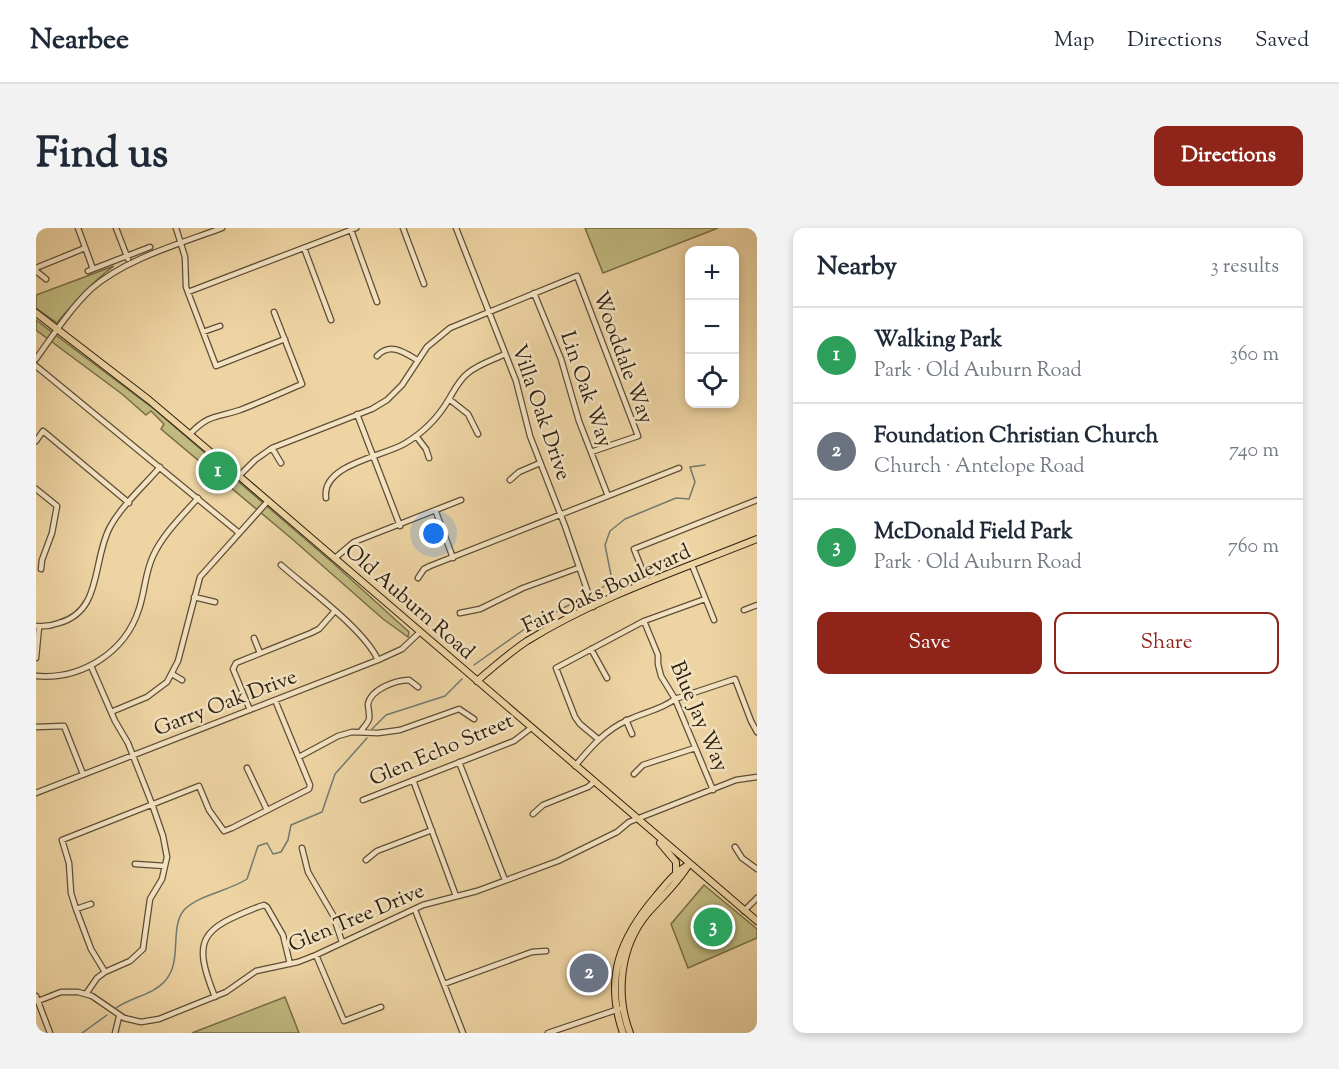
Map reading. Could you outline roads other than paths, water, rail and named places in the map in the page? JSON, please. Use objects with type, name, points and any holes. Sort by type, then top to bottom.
[{"type":"main road","name":"Old Auburn Road","points":[[36,313],[140,393],[240,476],[757,921]]},
{"type":"main road","name":"Fair Oaks Boulevard","points":[[477,681],[526,642],[593,607],[647,582],[757,539]]},
{"type":"main road","points":[[656,835],[676,862],[676,873]]},
{"type":"main road","points":[[623,1033],[615,975],[624,941],[644,909],[676,873],[689,864]]},
{"type":"main road","points":[[630,1033],[620,1009],[622,972],[633,939],[646,916],[689,864]]},
{"type":"street","points":[[78,228],[90,270],[150,247]]},
{"type":"street","points":[[116,228],[130,264]]},
{"type":"street","points":[[176,228],[185,257],[184,281],[216,366],[285,339]]},
{"type":"street","points":[[36,359],[57,329],[93,288],[113,273],[130,264],[222,228]]},
{"type":"street","points":[[403,228],[424,284]]},
{"type":"street","name":"Villa Oak Drive","points":[[456,228],[506,354],[519,391],[529,432],[593,607]]},
{"type":"street","points":[[188,292],[353,229],[377,302]]},
{"type":"street","points":[[46,279],[36,270],[85,248]]},
{"type":"street","points":[[304,248],[331,320]]},
{"type":"street","name":"Wooddale Way","points":[[240,476],[255,460],[272,448],[375,407],[395,393],[406,380],[417,360],[432,342],[446,331],[577,276],[638,436],[591,453]]},
{"type":"street","name":"Lin Oak Way","points":[[534,293],[561,359],[579,421],[609,496]]},
{"type":"street","points":[[190,434],[201,422],[209,418],[239,410],[302,384],[274,312]]},
{"type":"street","points":[[203,332],[220,326]]},
{"type":"street","points":[[377,356],[386,349],[395,349],[417,360]]},
{"type":"street","points":[[326,498],[326,488],[335,475],[348,466],[398,447],[416,436],[435,419],[459,382],[470,371],[506,354]]},
{"type":"street","points":[[36,366],[238,532]]},
{"type":"street","points":[[449,399],[468,414],[478,434]]},
{"type":"street","points":[[357,414],[400,526]]},
{"type":"street","points":[[36,441],[43,431],[129,503]]},
{"type":"street","points":[[416,436],[426,449],[429,458]]},
{"type":"street","points":[[272,448],[281,464]]},
{"type":"street","points":[[510,480],[519,472],[540,463]]},
{"type":"street","points":[[36,658],[37,627],[67,620],[78,614],[86,604],[107,533],[115,519],[160,467]]},
{"type":"street","points":[[418,578],[427,567],[680,468]]},
{"type":"street","points":[[36,489],[57,506],[52,533],[41,569]]},
{"type":"street","points":[[36,676],[65,675],[91,666],[112,651],[128,632],[139,609],[147,572],[154,554],[164,537],[198,498]]},
{"type":"street","points":[[335,558],[351,544],[436,512],[461,500]]},
{"type":"street","points":[[647,582],[634,549],[757,500]]},
{"type":"street","points":[[111,712],[152,695],[167,682],[179,657],[202,573],[268,501]]},
{"type":"street","points":[[436,512],[453,558]]},
{"type":"street","points":[[281,565],[366,641],[378,660]]},
{"type":"street","points":[[692,565],[714,620]]},
{"type":"street","points":[[460,613],[480,609],[523,588],[578,568]]},
{"type":"street","points":[[194,597],[215,602]]},
{"type":"street","points":[[598,739],[580,724],[556,668],[644,621],[705,598]]},
{"type":"street","points":[[744,610],[757,605]]},
{"type":"street","points":[[250,710],[233,669],[236,663],[311,633],[334,612]]},
{"type":"street","name":"Blue Jay Way","points":[[644,621],[658,655],[661,676],[675,699],[713,790]]},
{"type":"street","name":"Garry Oak Drive","points":[[36,793],[378,660],[402,649],[420,632]]},
{"type":"street","points":[[254,638],[260,653]]},
{"type":"street","points":[[591,649],[607,678]]},
{"type":"street","points":[[50,1033],[37,998],[61,992],[86,994],[93,983],[105,972],[130,961],[143,949],[150,899],[162,879],[165,866],[165,845],[152,804],[133,756],[91,666]]},
{"type":"street","points":[[172,674],[182,680]]},
{"type":"street","points":[[575,766],[598,739],[626,720],[667,705],[675,699],[735,679],[757,732]]},
{"type":"street","points":[[361,731],[369,719],[368,704],[371,696],[378,690],[403,680],[409,680],[418,687]]},
{"type":"street","points":[[105,972],[91,949],[76,909],[71,893],[69,863],[62,840],[199,786],[209,810],[224,831],[309,789],[310,785],[275,700]]},
{"type":"street","points":[[298,757],[331,738],[361,731],[378,733],[400,730],[459,709],[474,719]]},
{"type":"street","points":[[626,720],[632,734]]},
{"type":"street","points":[[36,727],[63,726],[83,774]]},
{"type":"street","name":"Glen Echo Street","points":[[363,800],[514,741],[531,728]]},
{"type":"street","points":[[634,774],[644,765],[695,748]]},
{"type":"street","points":[[459,762],[505,880]]},
{"type":"street","points":[[247,768],[267,810]]},
{"type":"street","name":"Glen Tree Drive","points":[[86,994],[119,1017],[132,1021],[151,1021],[215,997],[235,987],[256,971],[290,964],[316,955],[367,933],[403,913],[505,880],[570,855],[617,832],[629,822],[742,778],[757,777]]},
{"type":"street","points":[[413,780],[456,896]]},
{"type":"street","points":[[533,814],[543,805],[588,787],[594,782]]},
{"type":"street","points":[[366,860],[377,851],[432,830]]},
{"type":"street","points":[[735,847],[742,858],[757,869]]},
{"type":"street","points":[[302,848],[308,872],[328,905],[342,942]]},
{"type":"street","points":[[135,864],[165,866]]},
{"type":"street","points":[[744,911],[757,898]]},
{"type":"street","points":[[76,909],[91,904]]},
{"type":"street","points":[[215,997],[204,969],[203,952],[208,936],[224,921],[264,905],[282,934],[290,964]]},
{"type":"street","points":[[415,910],[464,1033]]},
{"type":"street","points":[[444,984],[532,952],[546,951]]},
{"type":"street","points":[[316,955],[344,1021],[381,1007]]},
{"type":"street","points":[[548,1033],[620,1009]]},
{"type":"street","points":[[115,1033],[119,1017]]},
{"type":"waterway","points":[[596,592],[610,582],[611,575],[605,545],[610,531],[625,519],[676,498],[689,499],[695,482],[690,467],[705,465]]},
{"type":"waterway","points":[[474,665],[526,628],[582,598]]},
{"type":"waterway","points":[[372,729],[386,715],[445,696],[462,679]]},
{"type":"waterway","points":[[116,1008],[154,990],[165,981],[173,964],[177,926],[184,910],[205,897],[247,879],[258,846],[267,843],[273,854],[281,852],[288,840],[291,825],[322,812],[335,774],[367,738]]},
{"type":"waterway","points":[[82,1033],[107,1015]]},
{"type":"place","name":"Walking Park","points":[[218,471]]},
{"type":"place","name":"McDonald Field Park","points":[[713,927]]},
{"type":"place","name":"Foundation Christian Church","points":[[589,973]]}]
